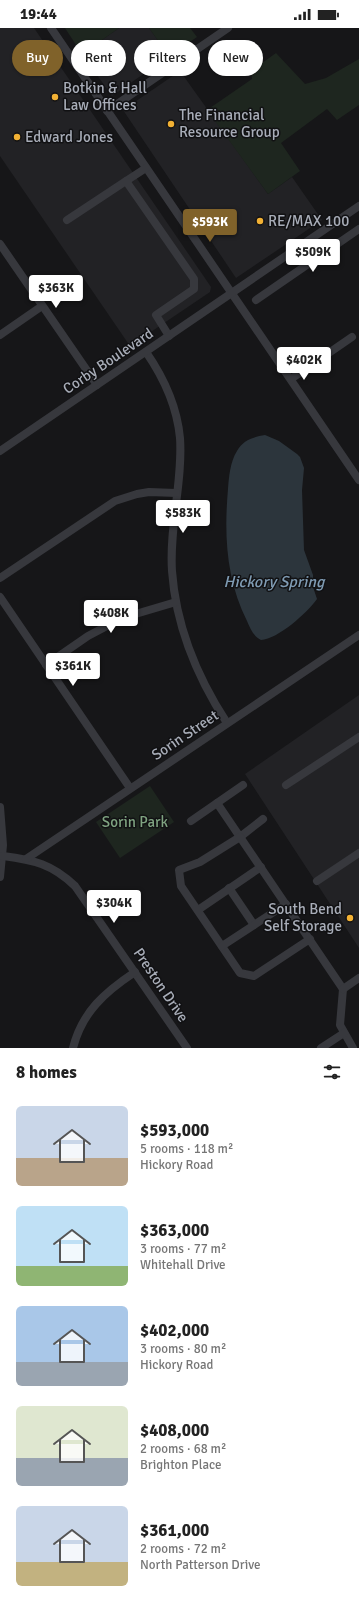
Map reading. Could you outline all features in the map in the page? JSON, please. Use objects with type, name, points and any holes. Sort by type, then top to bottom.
[{"type":"street","points":[[51,28],[359,480]]},
{"type":"street","points":[[107,111],[228,28]]},
{"type":"street","points":[[66,220],[146,168]]},
{"type":"street","points":[[126,181],[194,279],[194,289],[156,315],[169,336]]},
{"type":"street","name":"Corby Boulevard","points":[[0,451],[359,206]]},
{"type":"street","points":[[256,300],[359,228]]},
{"type":"street","points":[[0,244],[97,385]]},
{"type":"street","points":[[0,335],[42,306]]},
{"type":"street","points":[[291,379],[352,337]]},
{"type":"street","points":[[146,352],[167,387],[177,421],[180,438],[172,537],[172,570],[176,602],[182,630],[204,686],[227,723]]},
{"type":"street","points":[[0,578],[114,502],[137,494],[149,492],[176,493]]},
{"type":"street","points":[[0,597],[130,788]]},
{"type":"street","points":[[46,665],[88,636],[122,618],[176,602]]},
{"type":"street","name":"Sorin Street","points":[[26,859],[359,635]]},
{"type":"street","points":[[286,785],[359,737]]},
{"type":"street","points":[[191,820],[243,785]]},
{"type":"street","points":[[217,803],[343,989],[340,1025],[353,1048]]},
{"type":"street","points":[[0,807],[3,856],[0,877]]},
{"type":"street","points":[[263,819],[200,862],[179,870],[182,886],[240,973],[254,976],[310,939]]},
{"type":"street","points":[[316,881],[359,853]]},
{"type":"street","name":"Preston Drive","points":[[3,856],[26,859],[49,866],[75,886],[187,1048]]},
{"type":"street","points":[[198,910],[261,867]]},
{"type":"street","points":[[229,888],[254,925]]},
{"type":"street","points":[[222,946],[286,904]]},
{"type":"street","points":[[73,1048],[82,1024],[96,1002],[116,985],[135,972]]},
{"type":"street","points":[[343,989],[359,978]]},
{"type":"street","points":[[321,1048],[344,1033]]},
{"type":"shaded area","points":[[0,28],[34,28],[42,40],[12,40],[12,76],[63,76],[63,70],[211,287],[210,292],[130,346],[0,156]]},
{"type":"shaded area","points":[[119,28],[149,28],[158,40],[134,40],[134,76],[140,76],[112,96],[98,76],[126,76],[126,40],[102,40]]},
{"type":"shaded area","points":[[173,76],[184,76],[268,194],[292,177],[322,220],[236,278],[123,110]]},
{"type":"shaded area","points":[[359,695],[359,948],[245,774]]},
{"type":"green space","points":[[65,28],[119,28],[102,40],[73,40]]},
{"type":"green space","points":[[149,28],[190,28],[197,37],[193,40],[158,40]]},
{"type":"green space","points":[[276,53],[305,84],[326,78],[359,59],[359,105],[337,120],[327,109],[281,143],[300,171],[268,194],[207,110],[252,79],[252,76],[263,76],[263,62]]},
{"type":"green space","name":"Sorin Park","points":[[150,786],[174,822],[120,858],[96,822]]},
{"type":"water","name":"Hickory Spring","points":[[265,435],[279,441],[297,454],[300,457],[304,468],[302,490],[304,550],[313,575],[313,587],[317,599],[306,611],[284,630],[268,639],[261,640],[251,629],[240,605],[235,589],[228,556],[226,523],[229,475],[235,455],[239,447],[245,442],[252,438]]},
{"type":"place","name":"Botkin & Hall Law Offices","points":[[55,97]]},
{"type":"place","name":"The Financial Resource Group","points":[[171,124]]},
{"type":"place","name":"Edward Jones","points":[[17,137]]},
{"type":"place","name":"RE/MAX 100","points":[[260,221]]},
{"type":"place","name":"South Bend Self Storage","points":[[350,918]]}]
